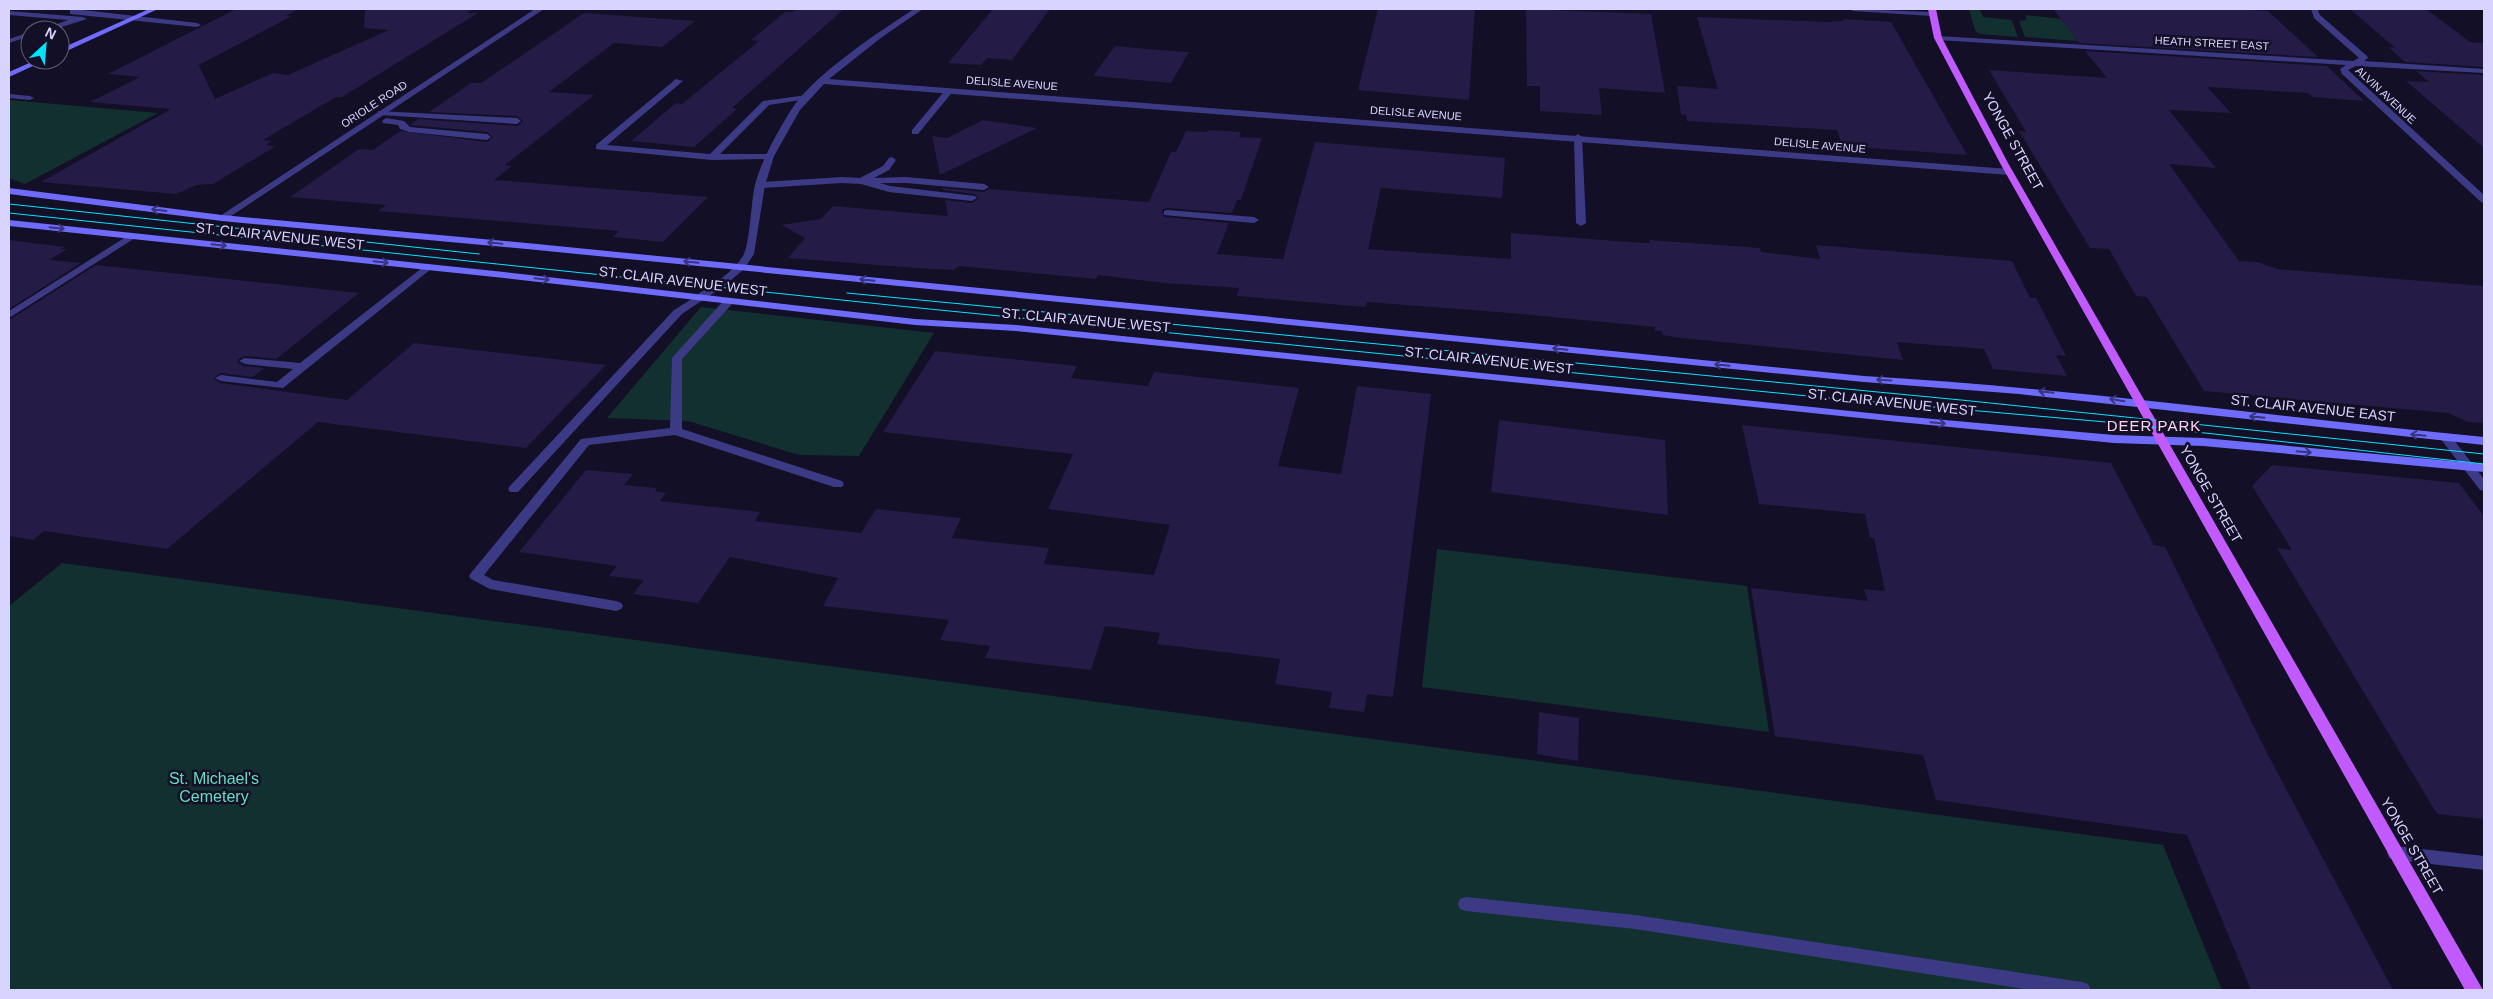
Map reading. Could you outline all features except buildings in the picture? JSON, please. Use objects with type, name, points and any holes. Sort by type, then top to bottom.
[{"type":"main road","points":[[70,47],[154,9]]},
{"type":"main road","name":"YONGE STREET","points":[[1932,11],[1938,38],[2009,172],[2160,441],[2474,990]]},
{"type":"main road","name":"ST. CLAIR AVENUE WEST","points":[[9,191],[222,218],[740,267],[1864,379],[1967,384],[2140,403]]},
{"type":"main road","name":"ST. CLAIR AVENUE WEST","points":[[9,223],[427,267],[915,322],[1035,330],[1889,418],[2114,439],[2160,441]]},
{"type":"main road","name":"ST. CLAIR AVENUE EAST","points":[[2140,403],[2484,441]]},
{"type":"main road","points":[[2160,441],[2203,442],[2484,468]]},
{"type":"street","points":[[80,9],[73,12],[197,25]]},
{"type":"street","name":"ORIOLE ROAD","points":[[222,218],[540,9]]},
{"type":"street","points":[[514,489],[678,312],[718,286],[740,267],[749,254],[752,243],[760,185],[770,156],[796,109],[806,97],[822,80],[879,35],[919,9]]},
{"type":"street","points":[[1853,9],[1932,11]]},
{"type":"street","name":"ALVIN AVENUE","points":[[2316,9],[2314,10],[2317,16],[2364,58],[2344,69],[2345,72],[2484,200]]},
{"type":"street","points":[[9,13],[123,23]]},
{"type":"street","points":[[70,21],[77,19]]},
{"type":"street","name":"HEATH STREET EAST","points":[[1938,38],[2484,71]]},
{"type":"street","name":"DELISLE AVENUE","points":[[822,80],[1578,137],[2009,172]]},
{"type":"street","points":[[679,81],[599,148],[712,157],[770,156]]},
{"type":"street","points":[[915,132],[950,90]]},
{"type":"street","points":[[9,96],[30,98]]},
{"type":"street","points":[[712,157],[766,103],[806,97]]},
{"type":"street","points":[[381,113],[517,121]]},
{"type":"street","points":[[371,120],[401,123],[403,127],[409,129],[486,137]]},
{"type":"street","points":[[1578,137],[1581,223]]},
{"type":"street","points":[[862,181],[886,168],[892,160]]},
{"type":"street","points":[[760,185],[842,180],[906,180],[984,188]]},
{"type":"street","points":[[862,181],[889,189],[972,198]]},
{"type":"street","points":[[1167,213],[1254,220]]},
{"type":"street","points":[[9,314],[132,236]]},
{"type":"street","points":[[221,378],[279,386],[427,267]]},
{"type":"street","points":[[676,431],[678,358],[728,302]]},
{"type":"street","points":[[245,360],[303,367]]},
{"type":"street","points":[[616,606],[490,584],[476,576],[585,442],[676,431],[838,484]]},
{"type":"street","points":[[2446,438],[2484,487]]},
{"type":"street","points":[[2396,853],[2484,863]]},
{"type":"street","points":[[1466,904],[1635,922],[2082,990]]},
{"type":"green space","points":[[1969,9],[1980,9],[1983,17],[2012,20],[2018,37],[1979,34],[1975,30]]},
{"type":"green space","points":[[2025,15],[2082,21],[2069,29],[2077,41],[2025,37],[2019,21],[2027,20]]},
{"type":"green space","points":[[9,100],[158,113],[25,184],[9,178]]},
{"type":"green space","points":[[701,307],[934,333],[859,456],[799,455],[688,421],[607,418]]},
{"type":"green space","points":[[1437,549],[1747,586],[1769,732],[1422,687]]},
{"type":"green space","name":"St. Michael's Cemetery","points":[[62,563],[2163,845],[2222,990],[9,990],[9,606]]},
{"type":"tram line","points":[[9,204],[479,254]]},
{"type":"tram line","points":[[9,213],[899,306],[1818,397],[2106,422],[2484,464]]},
{"type":"tram line","points":[[847,293],[1961,400],[2484,454]]},
{"type":"district","name":"DEER PARK","points":[[2154,426]]}]
